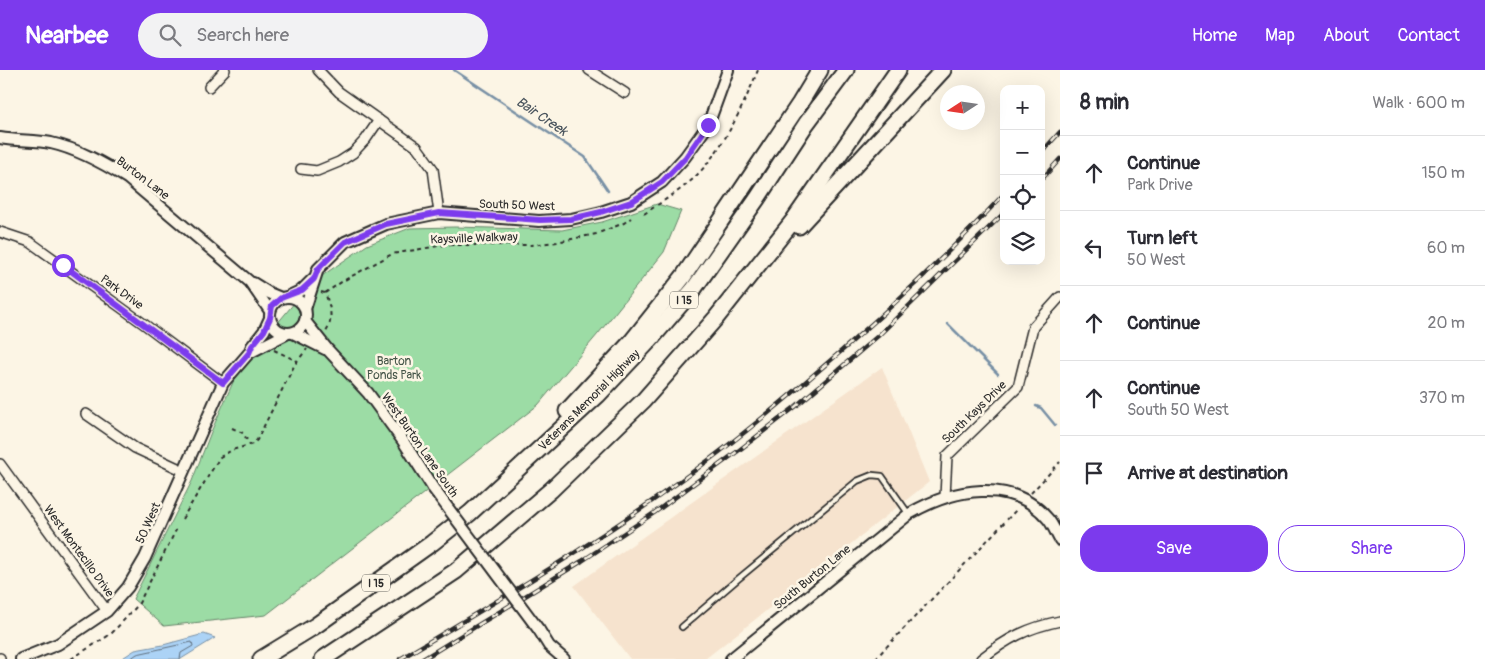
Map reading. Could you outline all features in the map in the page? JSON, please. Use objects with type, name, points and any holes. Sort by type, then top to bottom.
[{"type":"highway","points":[[486,499],[632,341],[683,277],[800,103],[820,70]]},
{"type":"highway","name":"Veterans Memorial Highway","points":[[261,659],[315,626],[432,543],[486,499],[598,395],[650,340],[693,290],[757,199],[806,124],[846,70]]},
{"type":"highway","points":[[716,318],[793,221],[898,70]]},
{"type":"highway","points":[[323,659],[456,571],[551,490],[643,401],[716,318],[943,70]]},
{"type":"street","points":[[209,88],[225,70]]},
{"type":"street","points":[[318,70],[340,92],[417,147],[433,169],[439,213]]},
{"type":"street","points":[[589,70],[625,93]]},
{"type":"street","name":"South 50 West","points":[[305,309],[318,269],[345,242],[386,224],[439,213],[540,220],[571,219],[631,202],[662,182],[686,157],[708,125],[728,70]]},
{"type":"street","points":[[301,169],[317,171],[339,162],[359,146],[379,120]]},
{"type":"street","name":"Burton Lane","points":[[0,138],[51,143],[76,151],[104,164],[127,178],[250,282],[269,293],[284,298]]},
{"type":"street","name":"Park Drive","points":[[0,232],[30,242],[223,383]]},
{"type":"street","name":"South 50 West","points":[[284,298],[302,290],[314,279]]},
{"type":"street","name":"Burton Lane","points":[[250,282],[270,315]]},
{"type":"street","points":[[284,298],[298,300],[305,309],[305,321],[298,330],[290,334],[275,329],[270,315],[272,306],[284,298]]},
{"type":"street","name":"South Kays Drive","points":[[945,497],[947,456],[1018,387],[1033,327],[1060,298]]},
{"type":"street","name":"50 West","points":[[21,659],[58,644],[107,611],[128,587],[146,558],[223,383],[249,353],[264,331],[270,315]]},
{"type":"street","name":"West Burton Lane South","points":[[305,321],[328,350],[368,393],[403,441],[433,488],[550,646],[564,659]]},
{"type":"street","name":"50 West","points":[[249,353],[290,334]]},
{"type":"street","name":"West Burton Lane South","points":[[290,334],[328,350]]},
{"type":"street","points":[[86,414],[135,448],[184,471]]},
{"type":"street","name":"West Montecillo Drive","points":[[0,464],[107,611]]},
{"type":"street","name":"South Burton Lane","points":[[731,659],[909,514],[928,503],[945,497],[980,492],[1006,492],[1025,500],[1048,520],[1060,540]]},
{"type":"street","points":[[981,659],[1002,643],[1018,634],[1035,626],[1060,621]]},
{"type":"lane","points":[[682,627],[857,482],[872,475],[882,476],[909,514]]},
{"type":"path","points":[[644,214],[675,194],[704,168],[741,110],[758,70]]},
{"type":"path","name":"Kaysville Walkway","points":[[325,293],[392,254],[444,245],[531,245],[558,242],[596,234],[624,223],[631,218]]},
{"type":"path","points":[[319,291],[325,293],[330,306],[331,322],[324,335]]},
{"type":"path","points":[[182,519],[220,458],[232,450],[250,445],[257,440],[297,361],[308,347]]},
{"type":"path","points":[[268,348],[297,361]]},
{"type":"path","points":[[232,428],[243,433],[250,445]]},
{"type":"path","points":[[1030,495],[1060,462]]},
{"type":"path","points":[[875,659],[1018,508]]},
{"type":"path","points":[[71,659],[111,634],[138,605],[176,530]]},
{"type":"shaded area","points":[[882,367],[929,482],[705,659],[630,659],[574,586]]},
{"type":"green space","name":"Barton Ponds Park","points":[[657,204],[681,211],[664,252],[538,405],[266,615],[164,626],[133,599],[192,481],[234,380],[310,284],[367,245],[410,228],[455,227],[562,230],[602,222]]},
{"type":"water","points":[[204,634],[215,638],[181,659],[121,659],[135,650]]},
{"type":"waterway","name":"Bair Creek","points":[[454,70],[585,157],[608,191]]},
{"type":"waterway","name":"Bair Creek","points":[[948,324],[998,374]]},
{"type":"waterway","name":"Bair Creek","points":[[1036,406],[1041,408],[1055,425]]},
{"type":"railway","points":[[1045,149],[1060,132]]},
{"type":"railway","points":[[1045,176],[1060,159]]},
{"type":"railway","points":[[400,659],[575,553],[643,508],[725,448],[788,397],[881,316],[956,244],[1000,198]]},
{"type":"railway","points":[[423,659],[582,561],[654,513],[738,451],[795,407],[879,335],[1000,217]]},
{"type":"route","points":[[63,265],[223,383],[249,353],[264,331],[270,318],[272,306],[276,301],[302,290],[314,279],[318,269],[345,242],[386,224],[439,213],[540,220],[571,219],[601,212],[631,202],[662,182],[686,157],[708,125]]}]
